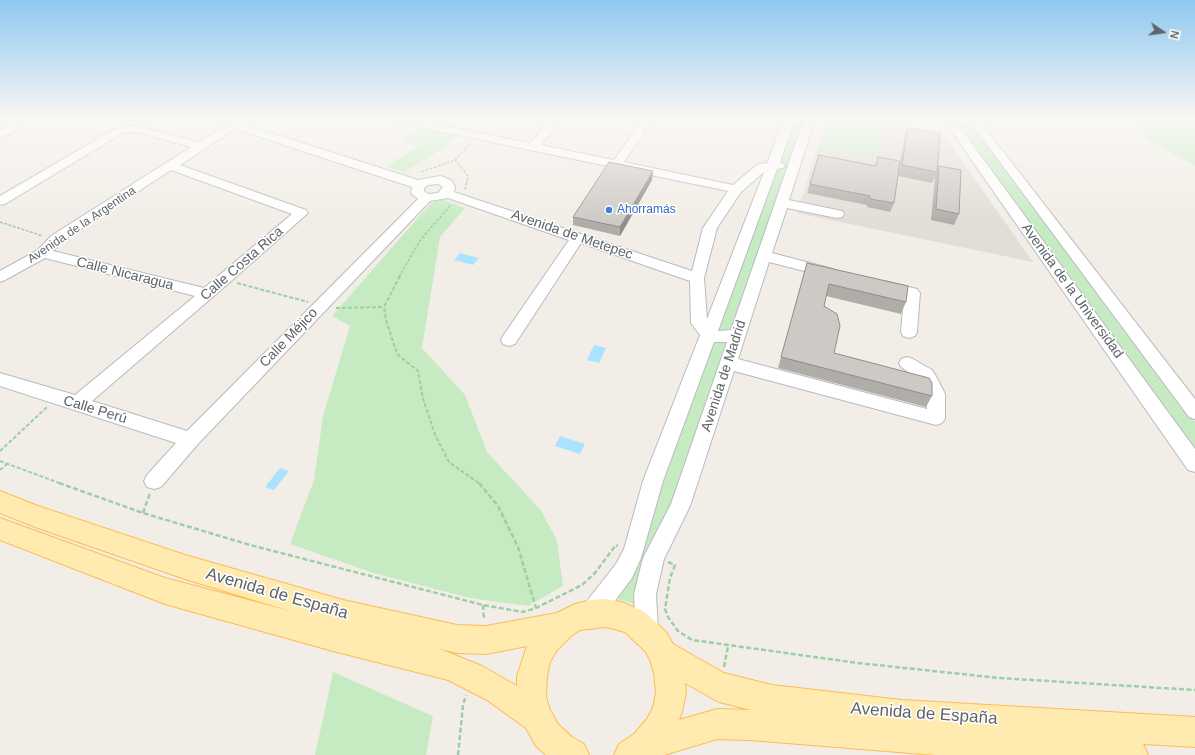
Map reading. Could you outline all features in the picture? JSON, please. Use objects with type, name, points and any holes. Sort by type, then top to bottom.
[{"type":"main road","name":"Avenida de España","points":[[0,502],[35,516],[185,567],[343,614],[457,639],[486,640],[561,626],[575,618],[591,614],[606,613],[621,616],[635,622],[655,643],[720,687],[772,700],[902,715],[1195,732]]},
{"type":"main road","name":"Avenida de España","points":[[0,529],[165,591],[333,637],[449,666],[472,676],[497,690],[537,717]]},
{"type":"main road","points":[[561,626],[547,640],[537,656],[532,676],[531,697],[537,717],[547,734],[561,748],[573,755]]},
{"type":"main road","points":[[637,750],[658,730],[667,712],[671,692],[669,673],[655,643]]},
{"type":"main road","name":"Avenida de España","points":[[637,750],[717,724],[750,725],[1132,755]]},
{"type":"street","points":[[0,201],[79,154]]},
{"type":"street","name":"Avenida de la Argentina","points":[[0,277],[43,253],[56,239],[188,154]]},
{"type":"street","points":[[331,154],[406,180],[423,191],[437,198],[452,195],[448,184],[440,180],[429,181],[423,191]]},
{"type":"street","points":[[569,154],[736,189]]},
{"type":"street","points":[[617,164],[624,154]]},
{"type":"street","name":"Avenida de Madrid","points":[[591,614],[624,571],[634,551],[653,481],[777,154]]},
{"type":"street","name":"Avenida de Madrid","points":[[655,643],[645,594],[654,558],[680,506],[798,154]]},
{"type":"street","name":"Avenida de la Universidad","points":[[974,154],[1195,464]]},
{"type":"street","name":"Avenida de la Universidad","points":[[1000,154],[1195,412]]},
{"type":"street","points":[[774,161],[793,170]]},
{"type":"street","name":"Avenida de Madrid","points":[[709,334],[699,323],[697,278],[710,228],[736,189],[762,167],[774,161]]},
{"type":"street","name":"Calle Costa Rica","points":[[78,403],[301,213],[171,166]]},
{"type":"street","name":"Calle Méjico","points":[[154,481],[190,440],[321,305],[423,191]]},
{"type":"street","name":"Avenida de Metepec","points":[[452,195],[697,278]]},
{"type":"street","points":[[782,203],[837,214]]},
{"type":"street","points":[[509,340],[578,237]]},
{"type":"street","name":"Calle Nicaragua","points":[[43,253],[206,294]]},
{"type":"street","points":[[764,256],[844,276]]},
{"type":"street","points":[[867,282],[912,293],[909,332]]},
{"type":"street","points":[[709,334],[716,337],[737,335]]},
{"type":"street","points":[[728,363],[936,418],[936,394],[931,383],[926,375],[908,363]]},
{"type":"street","name":"Calle Perú","points":[[0,379],[190,440]]},
{"type":"path","points":[[406,180],[412,176],[455,160],[460,154]]},
{"type":"path","points":[[455,160],[468,176],[466,188],[452,195],[421,239],[392,289],[384,307],[386,320],[397,354],[418,371],[423,399],[436,437],[449,462],[478,481],[498,506],[518,547],[536,608]]},
{"type":"path","points":[[0,222],[56,239]]},
{"type":"path","points":[[224,279],[345,310],[384,307]]},
{"type":"path","points":[[0,451],[57,398]]},
{"type":"path","points":[[0,461],[143,513],[250,545],[483,605],[523,612],[536,608],[582,585],[595,573],[616,545],[634,551]]},
{"type":"path","points":[[0,470],[7,464]]},
{"type":"path","points":[[143,513],[154,481]]},
{"type":"path","points":[[654,558],[675,565],[670,578],[665,609],[668,617],[678,631],[692,640],[728,646],[999,678],[1195,690]]},
{"type":"path","points":[[483,605],[485,624]]},
{"type":"path","points":[[722,673],[728,646]]},
{"type":"path","points":[[458,755],[463,705],[472,676]]},
{"type":"shaded area","points":[[816,154],[957,154],[1033,262],[797,213]]},
{"type":"green space","points":[[405,154],[433,154],[405,172],[386,167]]},
{"type":"green space","points":[[781,154],[793,154],[672,504],[645,561],[634,604],[614,598],[661,485]]},
{"type":"green space","points":[[859,154],[876,154],[876,157]]},
{"type":"green space","points":[[977,154],[994,154],[1195,422],[1195,455]]},
{"type":"green space","points":[[1174,154],[1195,154],[1195,165]]},
{"type":"green space","points":[[441,199],[465,208],[440,237],[422,348],[465,395],[487,452],[540,509],[557,540],[563,586],[528,606],[470,598],[373,573],[290,544],[314,480],[323,416],[350,326],[332,316],[431,203]]},
{"type":"green space","points":[[333,672],[433,716],[426,755],[315,755]]},
{"type":"water","points":[[460,253],[479,258],[473,265],[454,260]]},
{"type":"water","points":[[594,345],[606,348],[599,363],[587,360]]},
{"type":"water","points":[[560,436],[585,444],[580,454],[555,446]]},
{"type":"water","points":[[280,468],[289,471],[274,490],[265,487]]},
{"type":"building","points":[[904,154],[938,154],[937,172],[902,165]]},
{"type":"building","points":[[819,155],[876,166],[878,157],[900,161],[894,203],[870,199],[870,196],[810,184]]},
{"type":"building","name":"Ahorramás","points":[[609,162],[653,171],[620,227],[573,217]]},
{"type":"building","points":[[939,166],[961,170],[959,214],[936,209]]},
{"type":"building","points":[[807,263],[908,286],[906,302],[829,284],[824,306],[837,314],[840,326],[834,353],[929,378],[932,383],[932,396],[781,357]]},
{"type":"place","name":"Ahorramás","points":[[609,210]]}]
